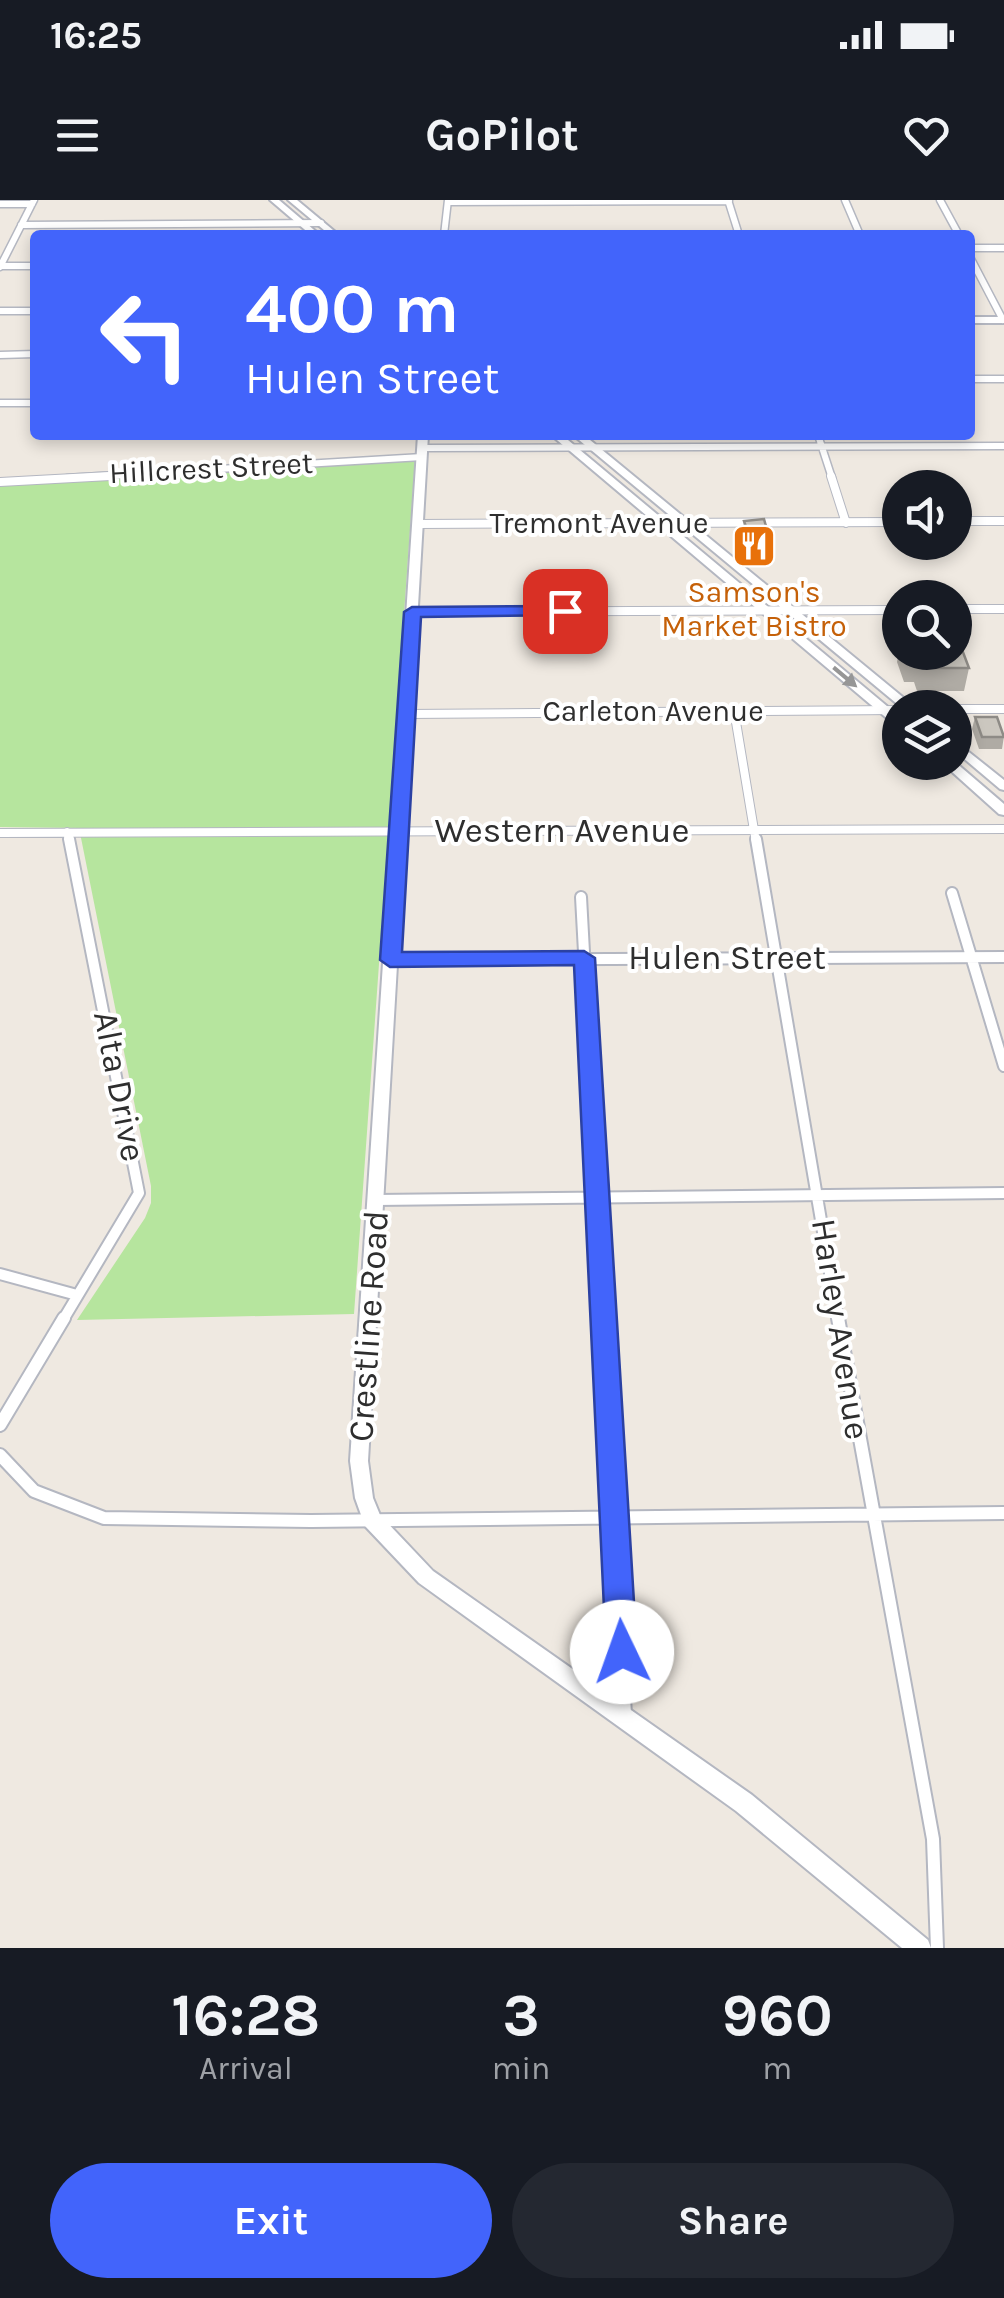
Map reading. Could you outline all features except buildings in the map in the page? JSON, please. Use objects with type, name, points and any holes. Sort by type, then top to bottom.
[{"type":"street","points":[[274,200],[310,230]]},
{"type":"street","points":[[292,200],[329,230]]},
{"type":"street","points":[[845,200],[858,230]]},
{"type":"street","points":[[940,200],[955,230]]},
{"type":"street","points":[[445,230],[448,201],[729,201],[738,230]]},
{"type":"street","points":[[0,204],[33,202]]},
{"type":"street","points":[[30,266],[0,267],[33,202]]},
{"type":"street","points":[[21,225],[321,223]]},
{"type":"street","points":[[975,248],[1004,248]]},
{"type":"street","points":[[975,267],[1003,320],[975,320]]},
{"type":"street","points":[[0,311],[30,310]]},
{"type":"street","points":[[0,354],[30,354]]},
{"type":"street","points":[[975,379],[1004,379]]},
{"type":"street","points":[[0,403],[30,403]]},
{"type":"street","name":"Crestline Road","points":[[372,1520],[364,1498],[359,1461],[423,440]]},
{"type":"street","points":[[562,440],[882,708]]},
{"type":"street","points":[[584,440],[888,690]]},
{"type":"street","points":[[819,440],[846,523]]},
{"type":"street","name":"Hillcrest Street","points":[[0,482],[422,452],[570,447],[1004,446]]},
{"type":"street","points":[[972,521],[1004,521]]},
{"type":"street","name":"Tremont Avenue","points":[[418,524],[882,522]]},
{"type":"street","points":[[972,609],[1004,609]]},
{"type":"street","points":[[412,612],[882,610]]},
{"type":"street","points":[[972,710],[1004,709]]},
{"type":"street","name":"Harley Avenue","points":[[734,710],[871,1513],[932,1839],[937,1948]]},
{"type":"street","name":"Carleton Avenue","points":[[406,714],[882,710]]},
{"type":"street","points":[[972,759],[1004,786]]},
{"type":"street","points":[[967,780],[1004,810]]},
{"type":"street","name":"Western Avenue","points":[[0,833],[1004,829]]},
{"type":"street","name":"Alta Drive","points":[[0,1425],[133,1207],[140,1183],[68,832]]},
{"type":"street","points":[[952,894],[1004,1066]]},
{"type":"street","points":[[581,897],[625,1720]]},
{"type":"street","name":"Hulen Street","points":[[390,960],[1004,957]]},
{"type":"street","points":[[376,1200],[1004,1193]]},
{"type":"street","points":[[0,1274],[77,1295]]},
{"type":"street","points":[[0,1455],[34,1491],[104,1518],[180,1522],[1004,1512]]},
{"type":"street","points":[[372,1520],[426,1577],[744,1803],[920,1948]]},
{"type":"green space","points":[[415,460],[354,1314],[77,1320],[145,1218],[151,1203],[151,1186],[79,828],[0,827],[0,484]]},
{"type":"place","name":"Samson's Market Bistro","points":[[754,546]]},
{"type":"route","points":[[565,611],[412,612],[390,960],[584,958],[622,1652]]}]
